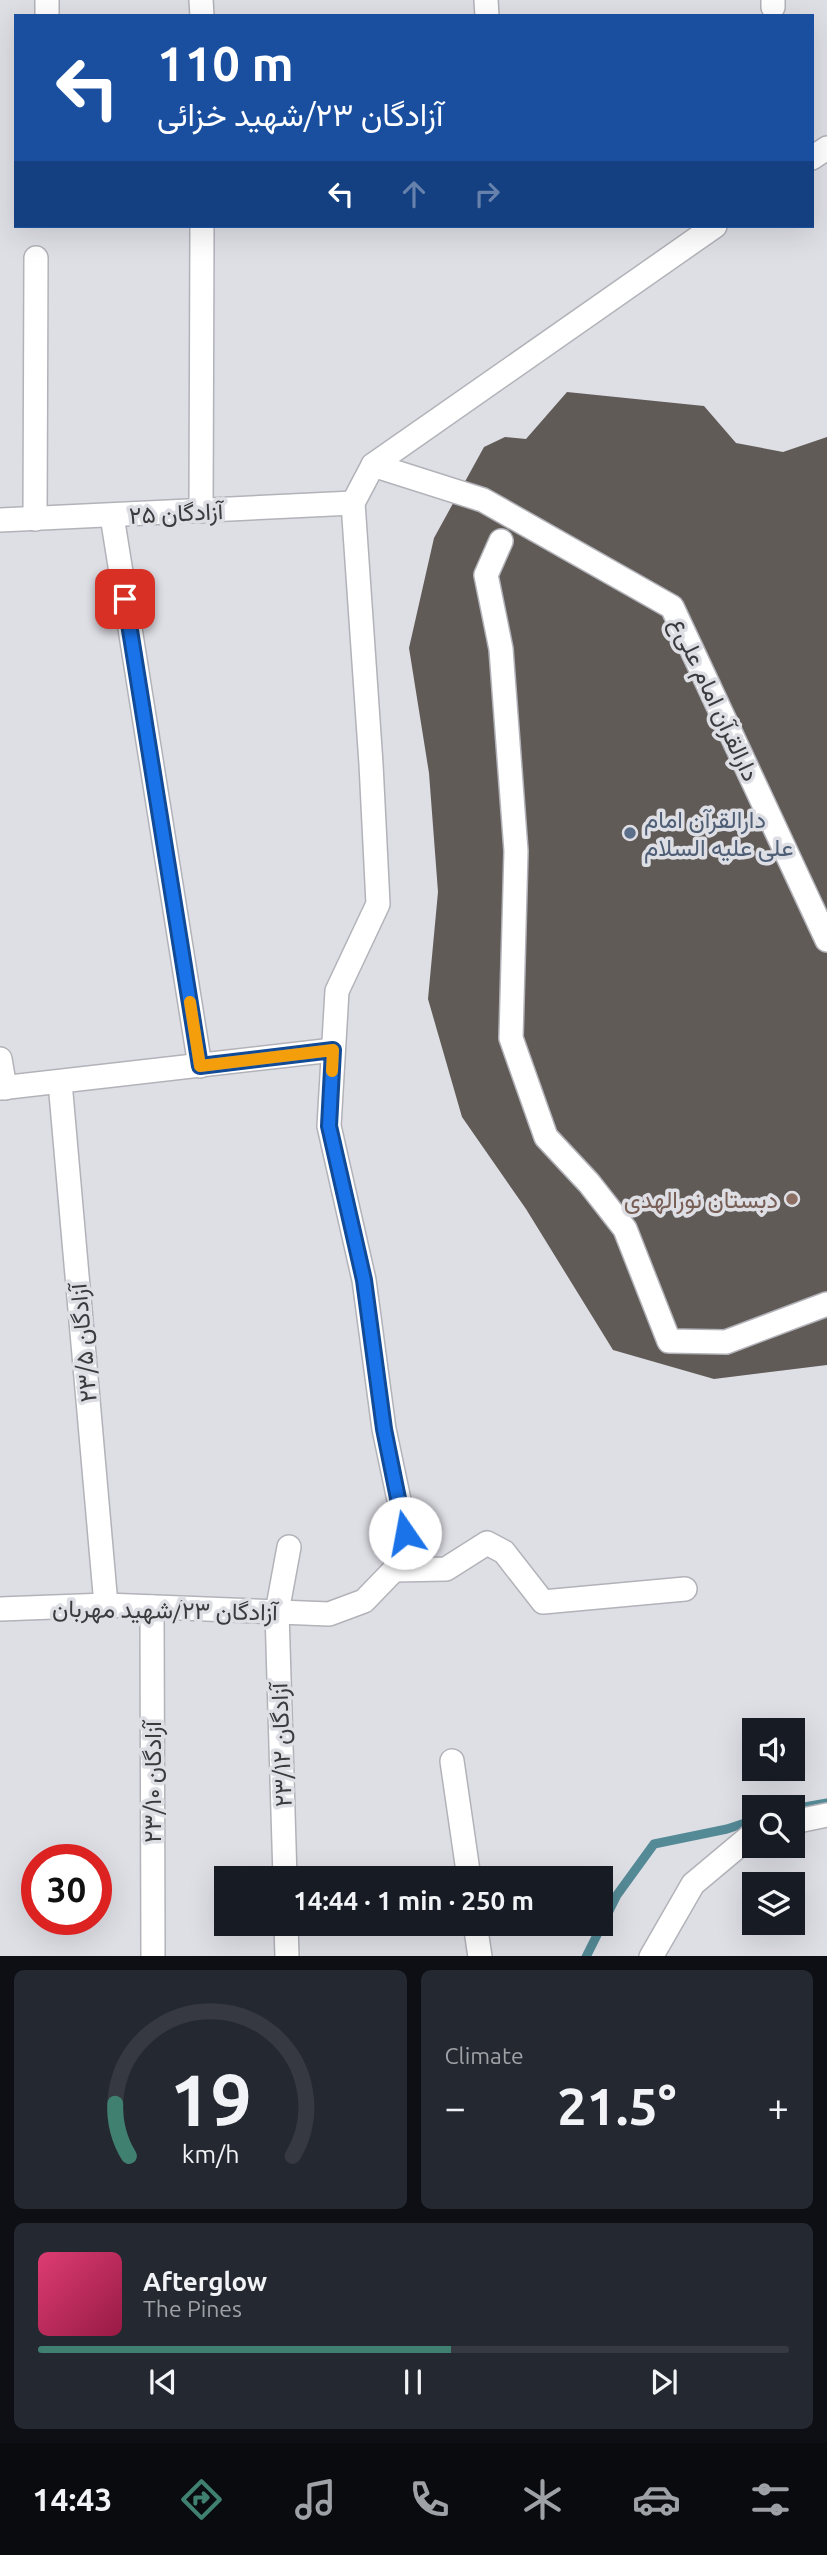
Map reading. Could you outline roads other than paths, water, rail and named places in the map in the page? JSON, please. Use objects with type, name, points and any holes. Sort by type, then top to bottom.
[{"type":"street","points":[[201,511],[202,228]]},
{"type":"street","points":[[685,1589],[543,1602],[504,1552],[487,1543],[446,1569],[394,1570],[405,1533],[384,1429],[364,1280],[329,1126],[337,991],[378,904],[353,503],[373,465],[712,228]]},
{"type":"street","points":[[34,519],[36,258]]},
{"type":"street","name":"دارالقرآن امام علی‌ع","points":[[373,465],[483,500],[672,607],[827,940]]},
{"type":"street","name":"آزادگان ۲۵","points":[[0,520],[353,503]]},
{"type":"street","points":[[112,516],[200,1066]]},
{"type":"street","points":[[501,541],[486,575],[501,649],[516,851],[511,1038],[545,1137],[589,1183],[625,1229],[669,1341],[726,1342],[827,1304]]},
{"type":"street","points":[[0,1059],[2,1088],[333,1050]]},
{"type":"street","name":"آزادگان ۲۳/۵","points":[[60,1082],[106,1605]]},
{"type":"street","name":"آزادگان ۲۳/۱۲","points":[[285,1866],[277,1612],[289,1547]]},
{"type":"street","name":"آزادگان ۲۳/شهید مهربان","points":[[0,1609],[106,1605],[329,1614],[364,1601],[394,1570]]},
{"type":"street","name":"آزادگان ۲۳/۱۰","points":[[152,1607],[153,1956]]},
{"type":"street","points":[[453,1761],[467,1866]]},
{"type":"street","points":[[805,1820],[827,1815]]},
{"type":"street","points":[[650,1956],[693,1884],[742,1843]]},
{"type":"street","points":[[286,1936],[287,1956]]},
{"type":"street","points":[[477,1936],[480,1956]]},
{"type":"waterway","points":[[805,1807],[827,1803]]},
{"type":"waterway","points":[[586,1956],[617,1895],[654,1844],[742,1824]]},
{"type":"place","name":"دارالقرآن امام علی علیه السلام","points":[[630,833]]},
{"type":"place","name":"دبستان نورالهدی","points":[[792,1199]]}]
